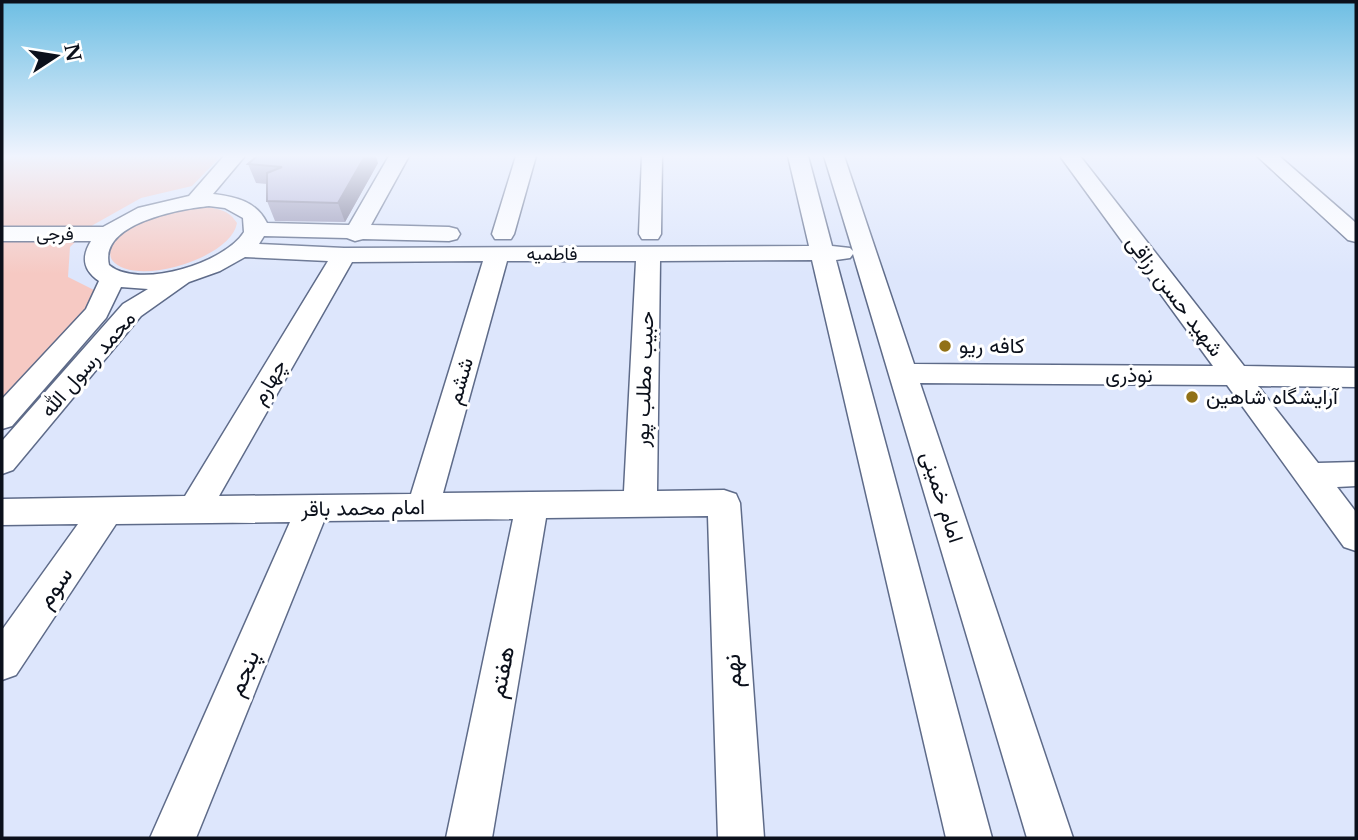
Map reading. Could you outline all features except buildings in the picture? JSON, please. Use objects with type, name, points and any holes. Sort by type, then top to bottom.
[{"type":"street","points":[[197,201],[204,195]]},
{"type":"street","points":[[221,201],[224,195]]},
{"type":"street","name":"چهارم","points":[[194,510],[377,195]]},
{"type":"street","points":[[500,244],[514,195]]},
{"type":"street","name":"حبیب مطلب پور","points":[[640,505],[651,195]]},
{"type":"street","points":[[808,195],[969,838]]},
{"type":"street","name":"امام خمینی","points":[[846,195],[1050,838]]},
{"type":"street","name":"شهید حسن رزاقی","points":[[1100,195],[1356,537]]},
{"type":"street","points":[[1311,195],[1356,235]]},
{"type":"street","points":[[109,234],[139,216],[167,206],[197,201],[238,204],[250,210],[257,219],[257,229]]},
{"type":"street","name":"فاطمیه","points":[[257,229],[350,244]]},
{"type":"street","name":"محمد رسول الله","points":[[109,234],[98,247],[95,260],[100,270],[113,278],[145,282],[184,276],[206,269],[240,250],[257,229]]},
{"type":"street","name":"فرجی","points":[[2,234],[109,234]]},
{"type":"street","name":"فاطمیه","points":[[240,250],[350,244],[862,244]]},
{"type":"street","name":"ششم","points":[[424,507],[500,244]]},
{"type":"street","name":"محمد رسول الله","points":[[2,462],[132,310],[184,276]]},
{"type":"street","name":"محمد رسول الله","points":[[2,418],[97,312],[113,278]]},
{"type":"street","name":"نوذری","points":[[902,373],[1356,377]]},
{"type":"street","points":[[1308,475],[1356,474]]},
{"type":"street","name":"امام محمد باقر","points":[[2,512],[724,503]]},
{"type":"street","name":"نهم","points":[[724,503],[741,838]]},
{"type":"street","name":"هفتم","points":[[469,838],[532,506]]},
{"type":"street","name":"پنجم","points":[[173,838],[312,509]]},
{"type":"street","name":"سوم","points":[[2,662],[106,512]]},
{"type":"shaded area","points":[[2,195],[153,195],[141,198],[93,225],[70,247],[68,277],[100,293],[2,402]]},
{"type":"shaded area","points":[[205,207],[227,213],[237,223],[231,236],[218,248],[180,266],[159,270],[123,268],[112,260],[112,246],[129,226],[153,215]]},
{"type":"place","name":"کافه ریو","points":[[945,346]]},
{"type":"place","name":"آرایشگاه شاهین","points":[[1192,397]]}]
